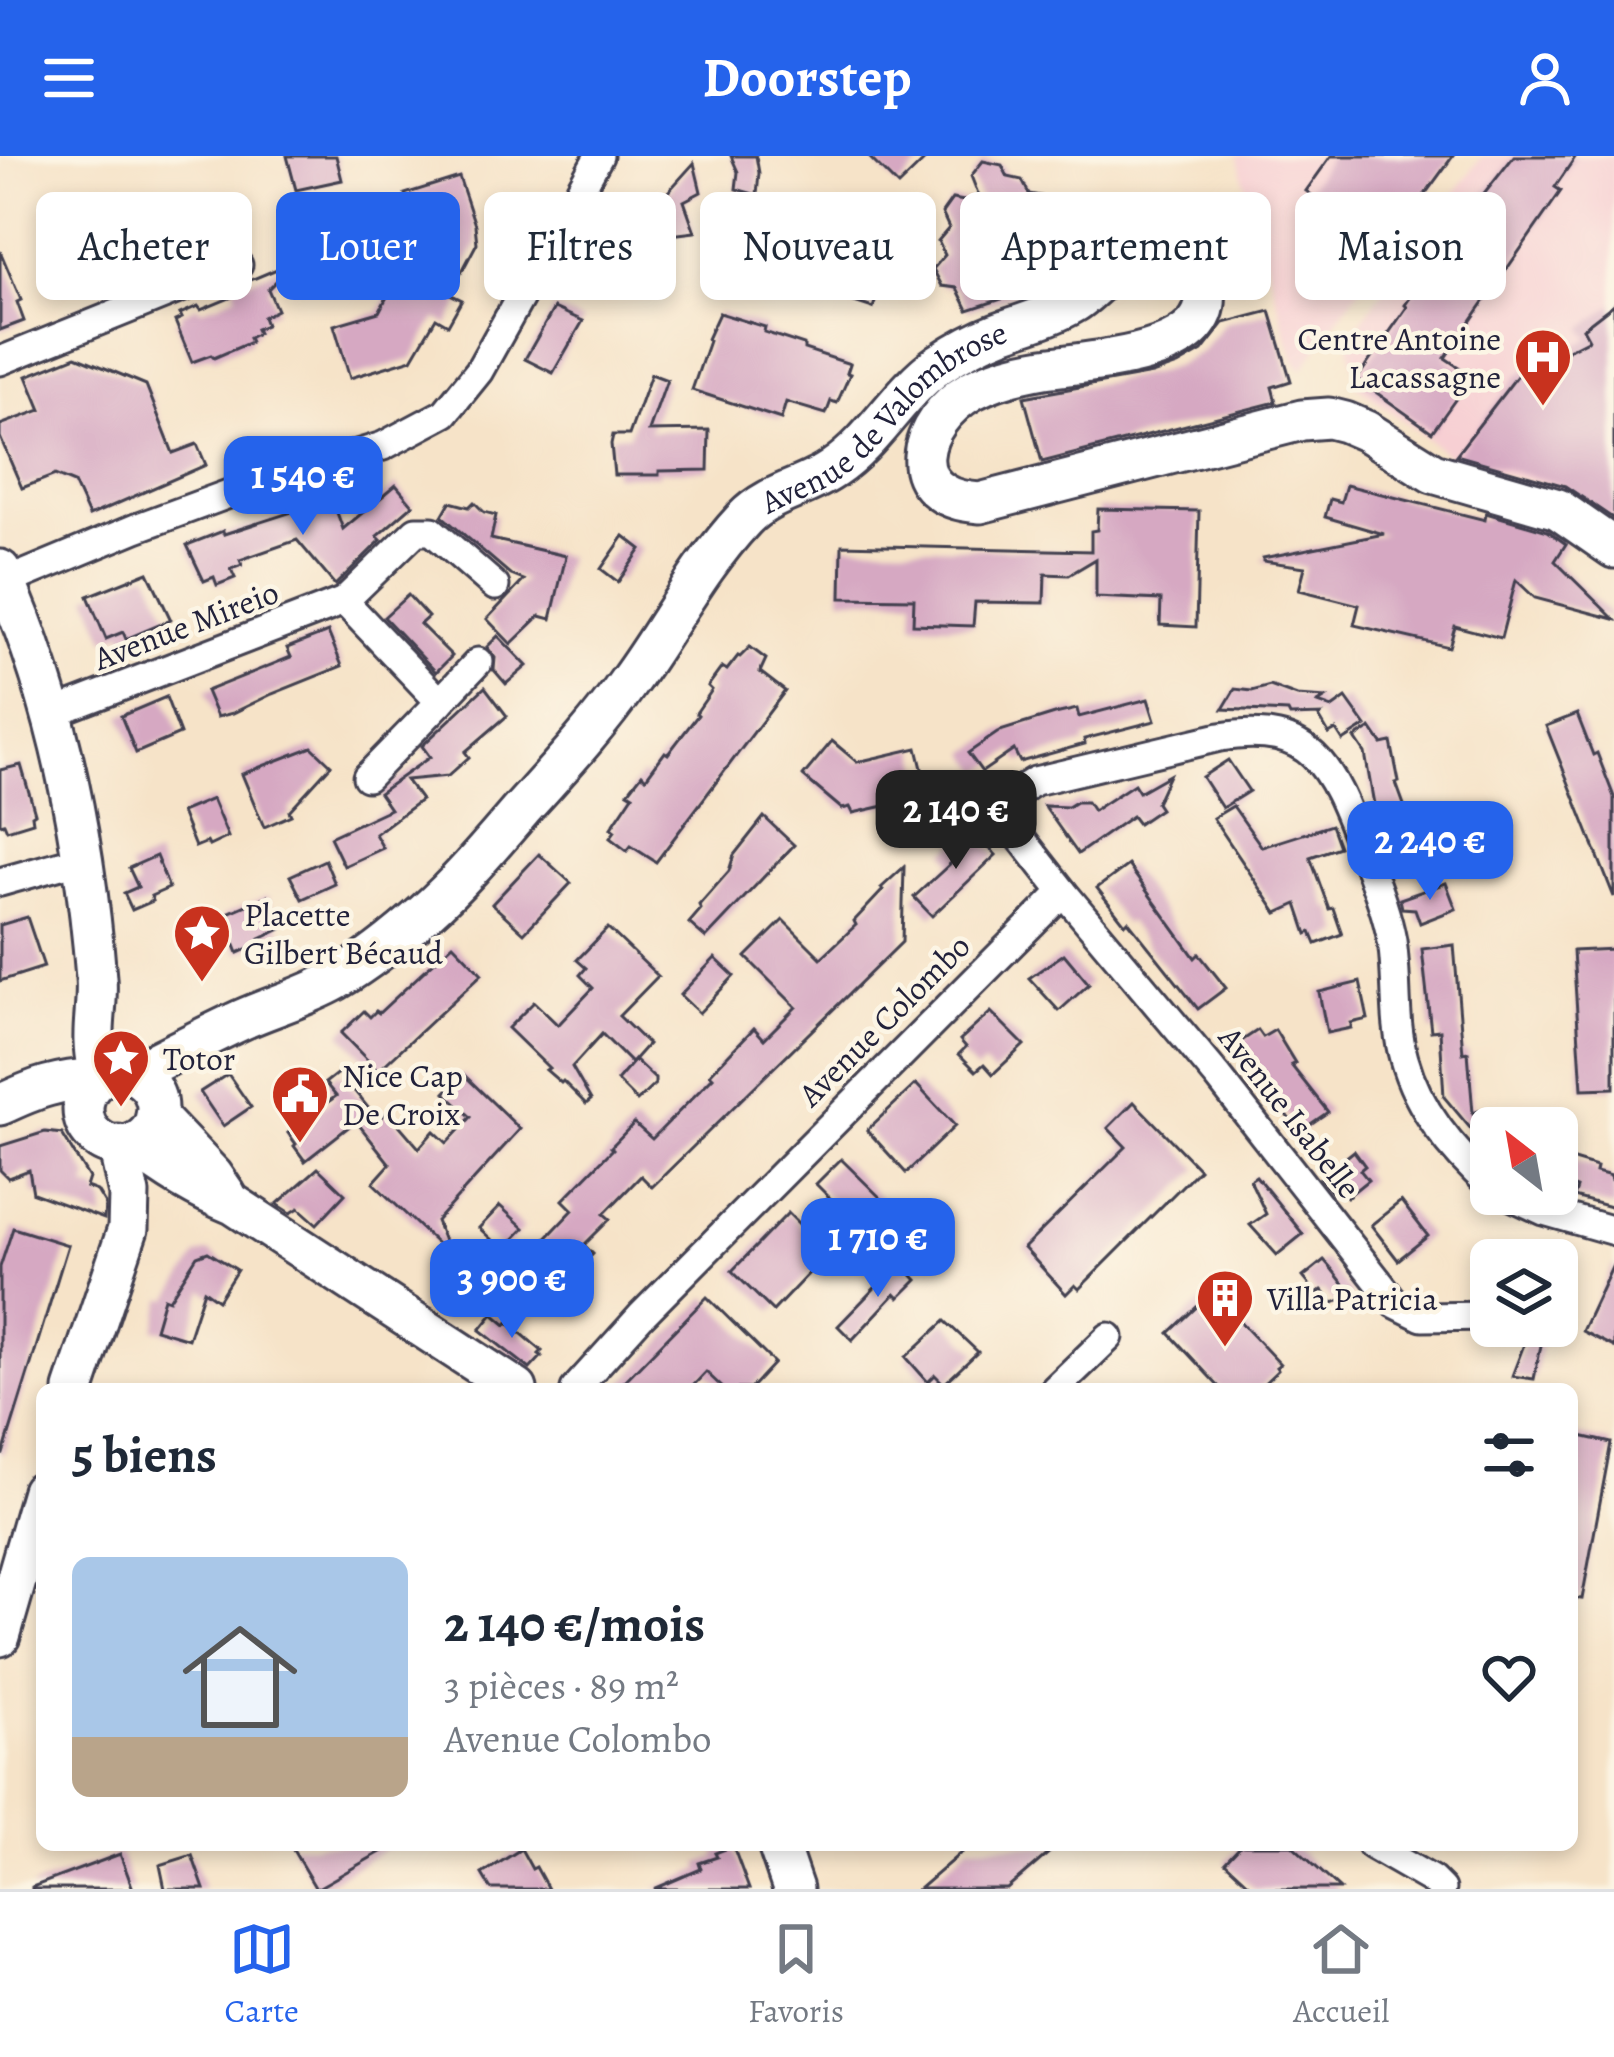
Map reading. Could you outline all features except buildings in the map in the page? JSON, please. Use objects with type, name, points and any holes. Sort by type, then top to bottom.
[{"type":"main road","name":"Avenue de Valombrose","points":[[125,1105],[200,1040],[358,967],[456,884],[627,685],[700,576],[749,514],[815,481],[855,453],[912,387],[937,366],[975,341],[1036,321],[1087,295],[1127,256],[1145,246],[1166,244],[1184,251],[1199,270],[1206,308],[1196,327],[1165,346],[1039,369],[970,392],[940,418],[924,446],[924,464],[944,496],[980,503],[1302,420],[1329,418],[1366,431],[1433,473],[1558,509],[1614,548]]},
{"type":"main road","points":[[3,576],[53,713],[82,859],[97,983],[94,1043],[164,1169],[233,1204],[508,1383]]},
{"type":"main road","points":[[3,1103],[125,1105]]},
{"type":"main road","points":[[76,1383],[128,1228],[125,1105]]},
{"type":"main road","points":[[0,1636],[36,1512]]},
{"type":"main road","points":[[780,1851],[793,1889]]},
{"type":"street","points":[[3,576],[195,506],[383,446],[445,412],[479,371],[599,156]]},
{"type":"street","points":[[0,361],[151,300]]},
{"type":"street","name":"Avenue Mireio","points":[[53,713],[344,601],[416,531],[432,531],[495,586]]},
{"type":"street","points":[[344,601],[440,702]]},
{"type":"street","points":[[367,777],[478,662]]},
{"type":"street","points":[[1063,892],[1009,824],[1006,813],[1019,791],[1035,782],[1220,736],[1273,734],[1294,741],[1329,772],[1341,792],[1392,941],[1403,1056],[1438,1129],[1470,1163]]},
{"type":"street","points":[[0,882],[82,859]]},
{"type":"street","name":"Avenue Isabelle","points":[[1063,892],[1219,1078],[1396,1304],[1422,1317],[1470,1316]]},
{"type":"street","name":"Avenue Colombo","points":[[580,1383],[657,1299],[1063,892]]},
{"type":"street","points":[[1558,1215],[1614,1231]]},
{"type":"street","points":[[1061,1383],[1109,1337]]},
{"type":"street","points":[[1381,1851],[1441,1889]]},
{"type":"shaded area","points":[[1237,156],[1453,156],[1428,192],[1295,192],[1295,300],[1351,300],[1302,370],[1293,358],[1271,279],[1271,192],[1247,192]]},
{"type":"shaded area","points":[[1482,156],[1614,156],[1614,526],[1562,489],[1460,464],[1357,386],[1348,339],[1377,300],[1506,300],[1506,192],[1456,192]]},
{"type":"place","name":"Centre Antoine Lacassagne","points":[[1543,408]]},
{"type":"place","name":"Placette Gilbert Bécaud","points":[[202,984]]},
{"type":"place","name":"Totor","points":[[121,1109]]},
{"type":"place","name":"Nice Cap De Croix","points":[[300,1145]]},
{"type":"place","name":"Villa Patricia","points":[[1225,1349]]}]
